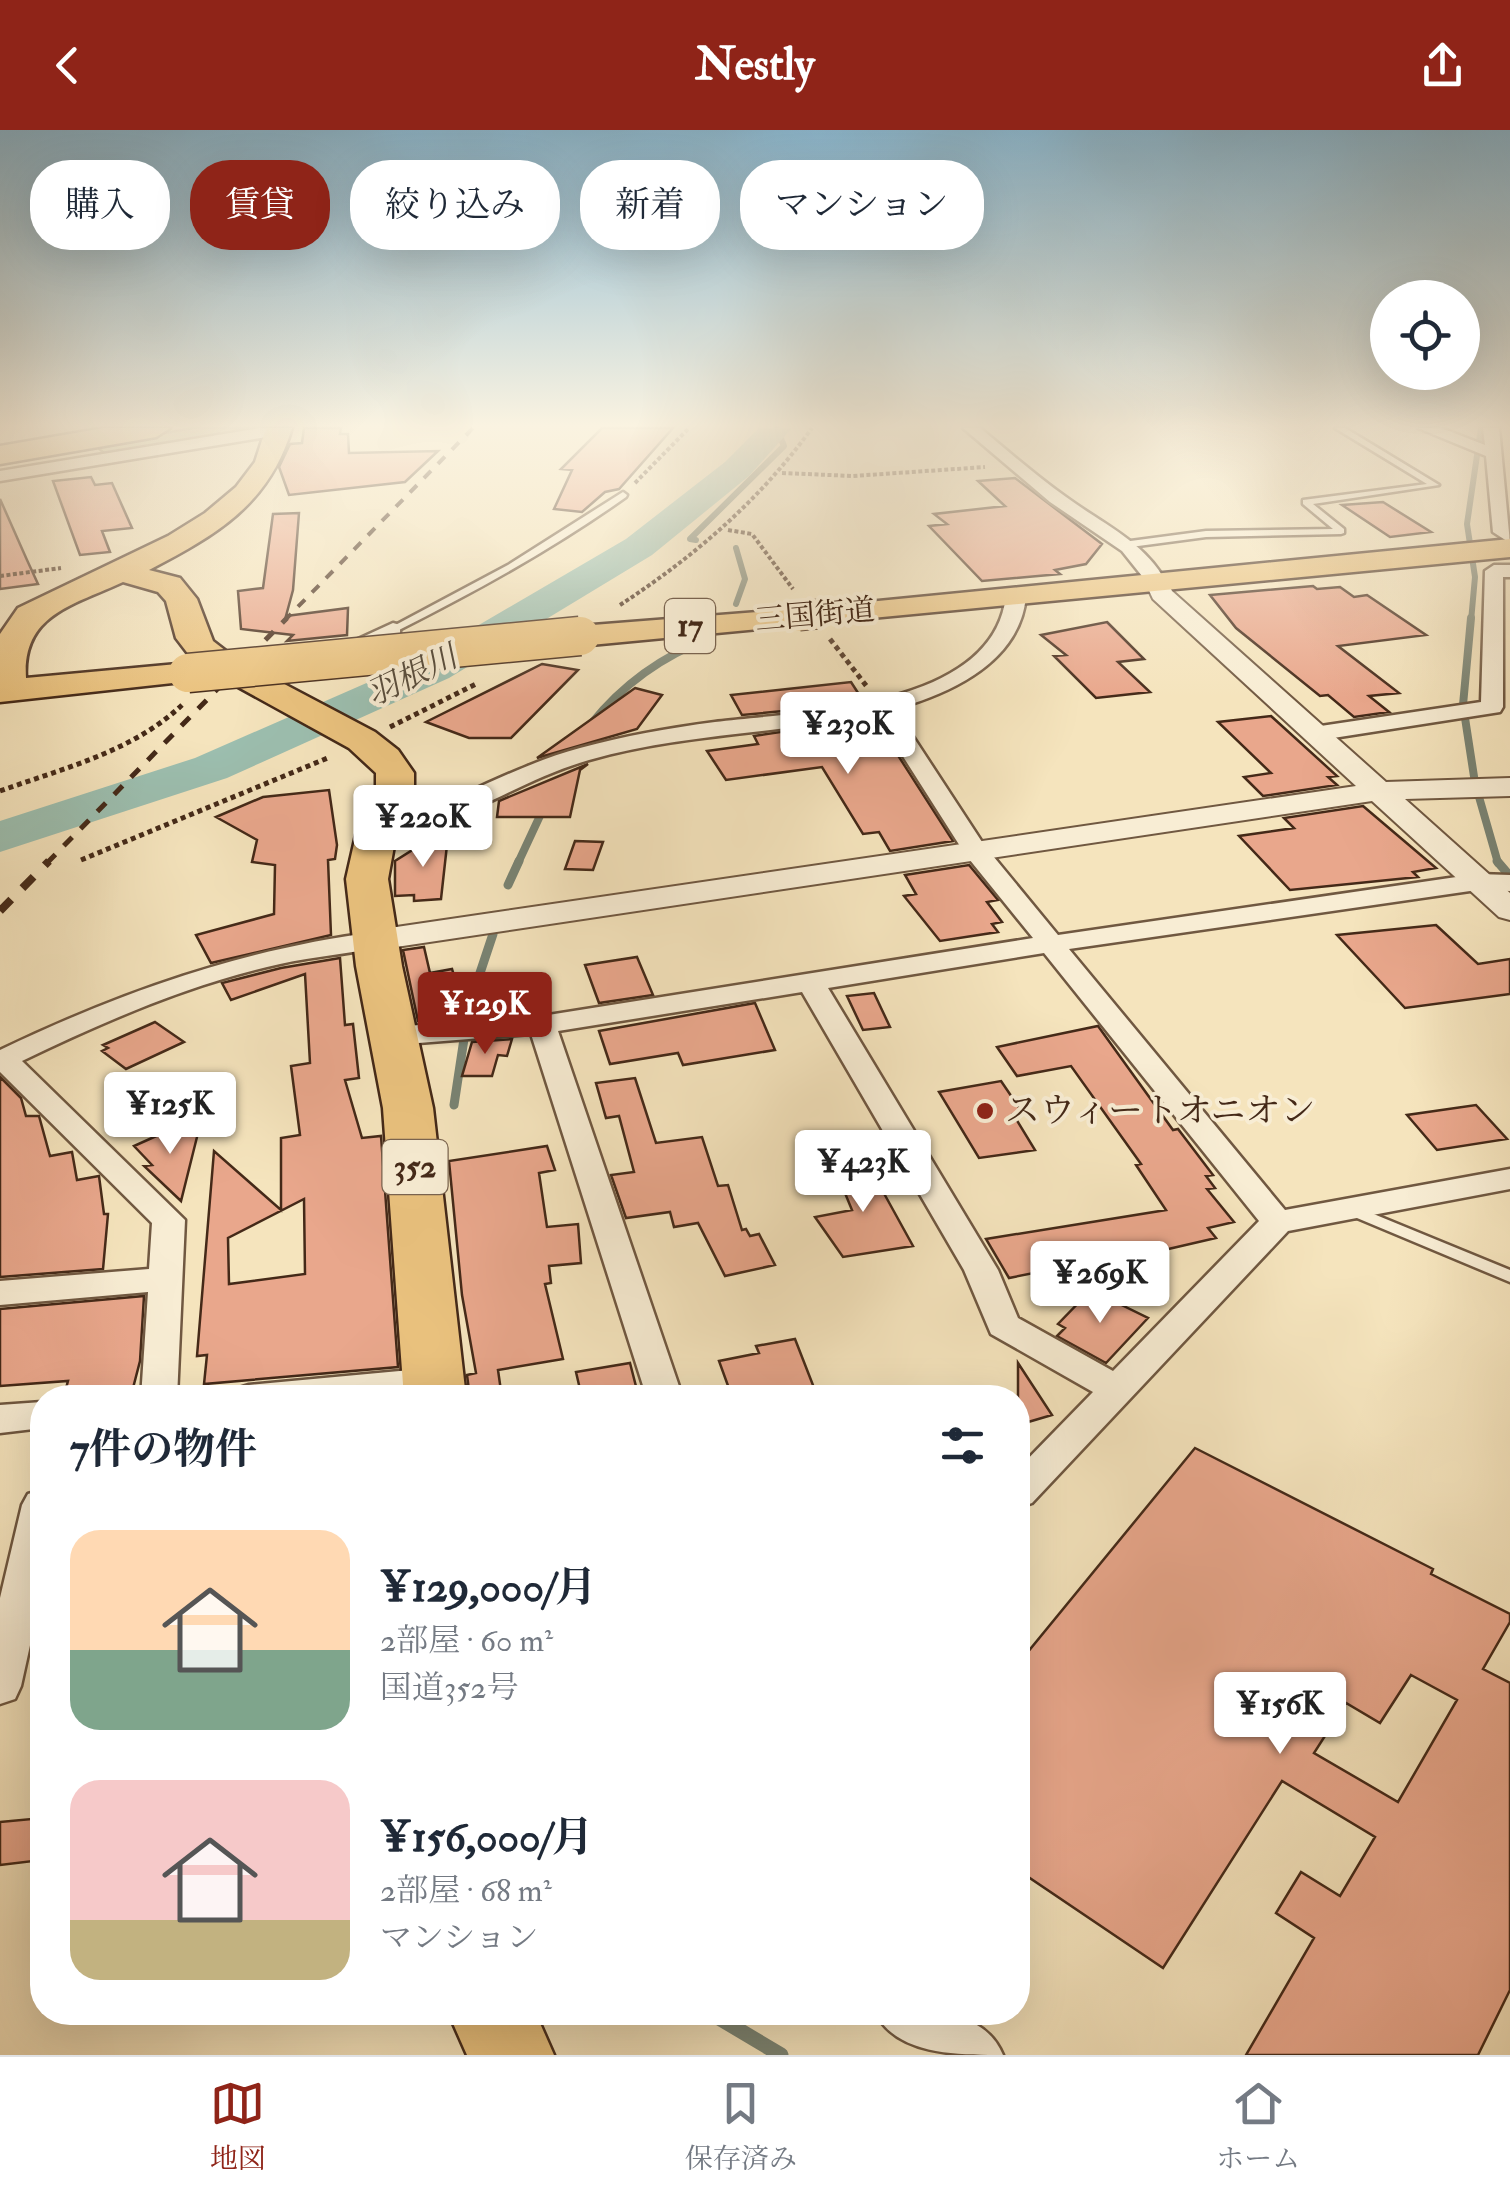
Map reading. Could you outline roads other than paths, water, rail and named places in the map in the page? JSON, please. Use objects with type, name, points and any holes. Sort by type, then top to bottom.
[{"type":"highway","points":[[5,690],[15,631],[30,615],[216,518]]},
{"type":"highway","name":"三国街道","points":[[5,690],[1510,548]]},
{"type":"highway","name":"352","points":[[117,571],[164,582],[176,590],[189,617],[193,638],[223,664],[359,738],[385,758],[395,773],[395,786],[376,835],[367,879],[408,1108],[433,1385]]},
{"type":"highway","points":[[496,2025],[511,2055]]},
{"type":"street","points":[[1086,518],[1154,572],[1161,594],[1314,734],[1494,883],[1510,910]]},
{"type":"street","points":[[1314,734],[1492,708],[1494,570],[1510,571]]},
{"type":"street","points":[[376,835],[403,830],[534,770],[589,754],[688,732],[808,720],[880,706],[946,684],[997,643],[1010,626],[1016,596]]},
{"type":"street","points":[[264,685],[393,629]]},
{"type":"street","points":[[880,706],[974,849],[1276,1222]]},
{"type":"street","points":[[160,1385],[168,1220],[2,1060],[74,1026],[189,980],[287,954],[1380,791],[1510,787]]},
{"type":"street","points":[[393,1036],[542,1025],[1048,944],[1494,883]]},
{"type":"street","points":[[811,983],[981,1270],[1004,1325],[1117,1389]]},
{"type":"street","points":[[542,1025],[661,1385]]},
{"type":"street","points":[[1030,1481],[1276,1222],[1510,1179]]},
{"type":"street","points":[[0,1293],[165,1279]]},
{"type":"street","points":[[0,1419],[30,1416]]},
{"type":"street","points":[[0,1686],[30,1557]]},
{"type":"street","points":[[923,2025],[977,2055]]},
{"type":"lane","points":[[393,629],[499,578],[592,518]]},
{"type":"lane","points":[[1122,545],[1206,534],[1341,531],[1325,518]]},
{"type":"lane","points":[[1276,1222],[1359,1212],[1510,1276]]},
{"type":"waterway","name":"羽根川","points":[[0,837],[211,768],[434,669],[639,547],[676,518]]},
{"type":"waterway","points":[[696,540],[690,539],[711,518]]},
{"type":"waterway","points":[[1468,518],[1475,577],[1471,621]]},
{"type":"waterway","points":[[736,548],[745,579],[736,604]]},
{"type":"waterway","points":[[1471,618],[1463,705],[1475,783],[1498,862]]},
{"type":"waterway","points":[[591,724],[644,673],[710,638]]},
{"type":"waterway","points":[[518,863],[545,805]]},
{"type":"waterway","points":[[508,885],[519,861]]},
{"type":"waterway","points":[[1498,862],[1510,876]]},
{"type":"waterway","points":[[454,1105],[469,1006],[493,934]]},
{"type":"waterway","points":[[731,2025],[781,2055]]},
{"type":"railway","points":[[284,621],[385,518]]},
{"type":"railway","points":[[47,863],[287,618]]},
{"type":"railway","points":[[0,911],[49,861]]},
{"type":"place","name":"スウィートオニオン","points":[[985,1111]]}]
